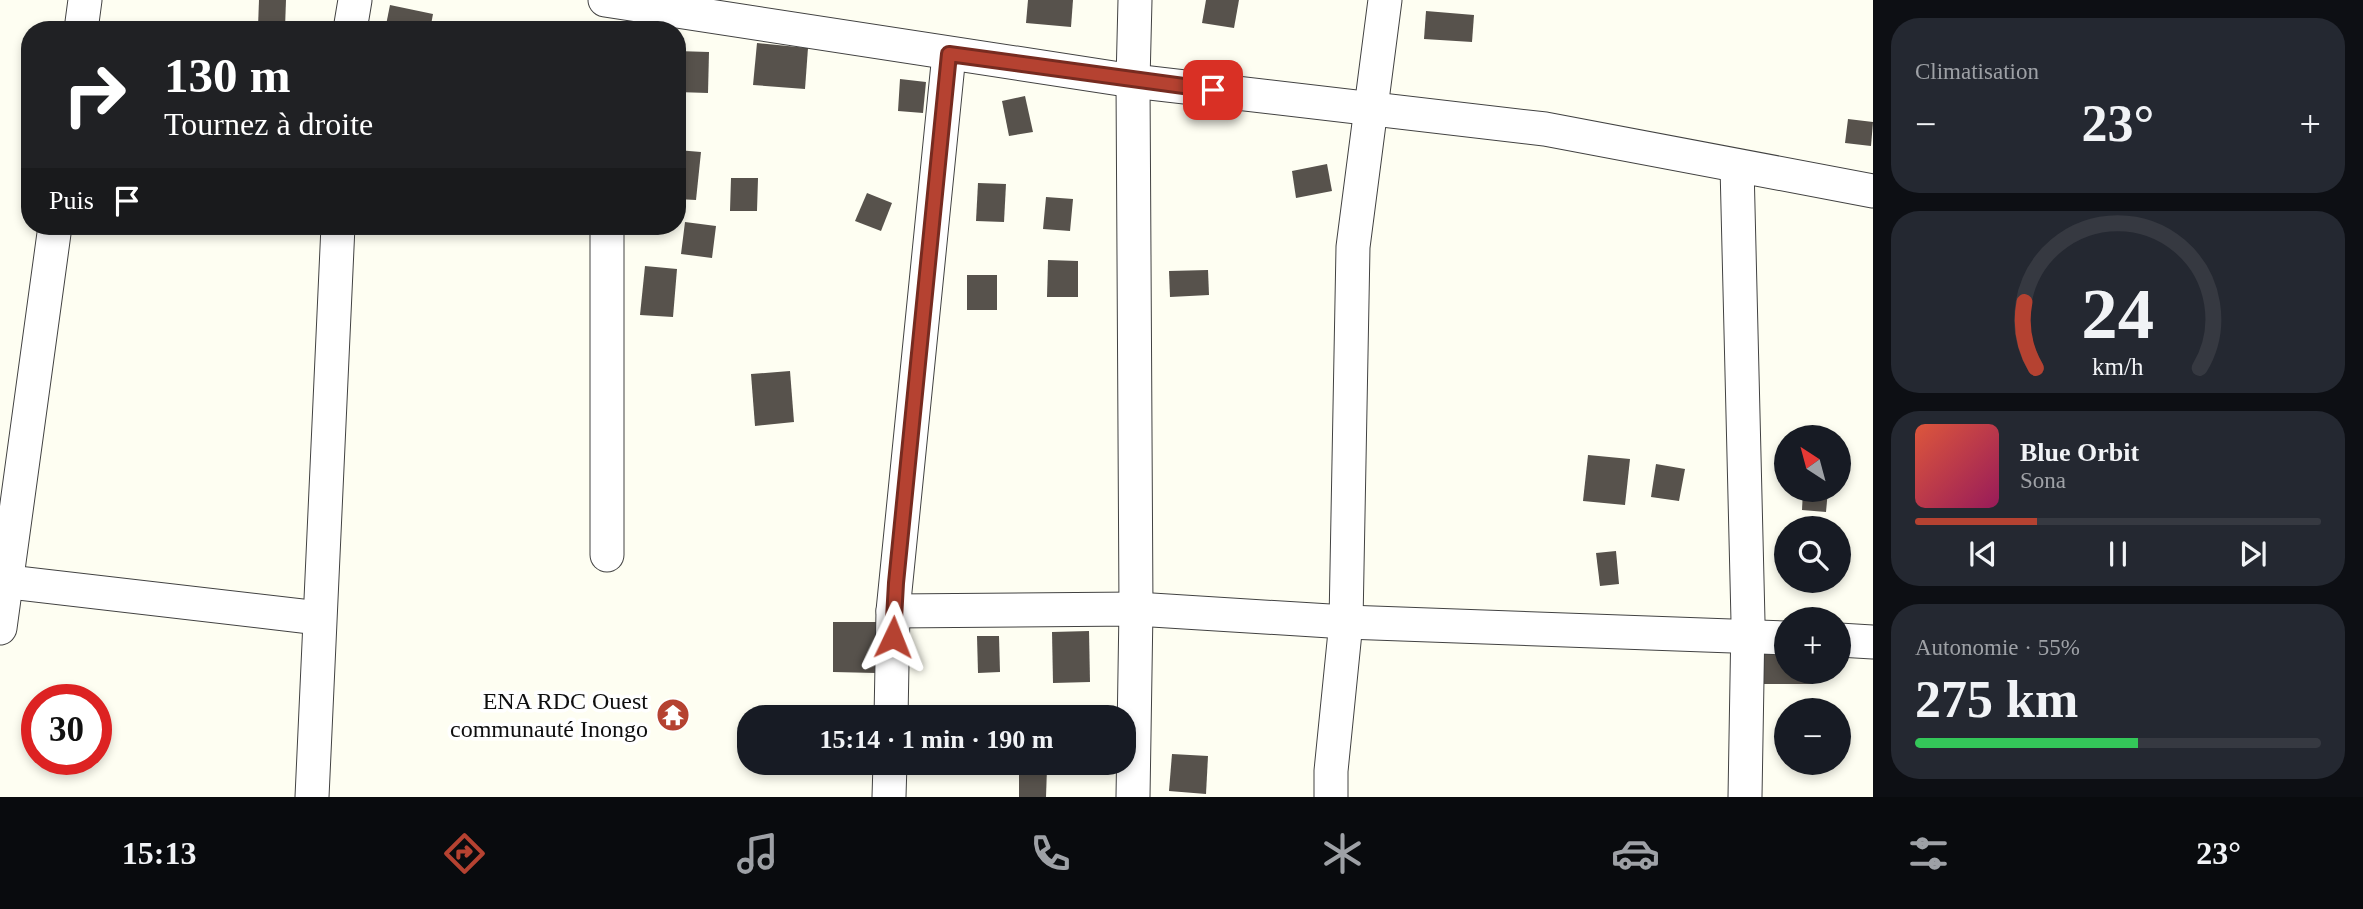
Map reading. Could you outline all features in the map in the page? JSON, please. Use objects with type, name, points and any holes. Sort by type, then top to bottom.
[{"type":"street","points":[[82,21],[85,0]]},
{"type":"street","points":[[352,21],[355,0]]},
{"type":"street","points":[[1133,797],[1136,609],[1133,81],[1135,0]]},
{"type":"street","points":[[1331,797],[1331,771],[1346,622],[1353,247],[1385,0]]},
{"type":"street","points":[[615,8],[1133,81],[1545,129],[1873,191]]},
{"type":"street","points":[[891,705],[893,611],[949,54]]},
{"type":"street","points":[[1737,166],[1747,636],[1745,797]]},
{"type":"street","points":[[0,628],[3,581],[54,235]]},
{"type":"street","points":[[312,797],[338,235]]},
{"type":"street","points":[[607,235],[607,555]]},
{"type":"street","points":[[3,581],[319,618]]},
{"type":"street","points":[[893,611],[1136,609],[1346,622],[1774,637]]},
{"type":"street","points":[[1851,641],[1873,642]]},
{"type":"street","points":[[889,797],[890,775]]},
{"type":"building","points":[[259,0],[286,0],[285,21],[258,21]]},
{"type":"building","points":[[1028,0],[1073,0],[1071,27],[1026,23]]},
{"type":"building","points":[[1206,0],[1239,0],[1234,28],[1202,23]]},
{"type":"building","points":[[390,5],[433,14],[432,21],[387,21]]},
{"type":"building","points":[[1426,11],[1474,15],[1472,42],[1424,39]]},
{"type":"building","points":[[757,43],[808,48],[805,89],[753,85]]},
{"type":"building","points":[[686,51],[709,52],[708,93],[686,92]]},
{"type":"building","points":[[900,79],[926,82],[923,113],[898,111]]},
{"type":"building","points":[[1025,96],[1033,132],[1009,136],[1002,101]]},
{"type":"building","points":[[1848,119],[1873,122],[1871,146],[1845,143]]},
{"type":"building","points":[[686,151],[701,152],[696,200],[686,199]]},
{"type":"building","points":[[1327,164],[1332,191],[1296,198],[1292,171]]},
{"type":"building","points":[[731,178],[758,178],[757,211],[730,211]]},
{"type":"building","points":[[978,183],[1006,184],[1004,222],[976,221]]},
{"type":"building","points":[[867,193],[892,203],[881,231],[855,221]]},
{"type":"building","points":[[1046,197],[1073,199],[1070,231],[1043,229]]},
{"type":"building","points":[[686,222],[716,226],[712,258],[681,254]]},
{"type":"building","points":[[1048,260],[1078,261],[1078,297],[1047,297]]},
{"type":"building","points":[[645,266],[677,269],[673,317],[640,315]]},
{"type":"building","points":[[1208,270],[1209,295],[1170,297],[1169,271]]},
{"type":"building","points":[[967,275],[997,275],[997,310],[967,310]]},
{"type":"building","points":[[790,371],[794,422],[755,426],[751,374]]},
{"type":"building","points":[[1588,455],[1630,459],[1625,505],[1583,501]]},
{"type":"building","points":[[1656,464],[1685,469],[1679,501],[1651,497]]},
{"type":"building","points":[[1802,502],[1827,502],[1826,512],[1802,510]]},
{"type":"building","points":[[1616,551],[1619,584],[1600,586],[1596,553]]},
{"type":"building","points":[[833,622],[877,622],[876,673],[833,672]]},
{"type":"building","points":[[1089,631],[1090,682],[1053,683],[1052,632]]},
{"type":"building","points":[[977,636],[999,636],[1000,672],[978,673]]},
{"type":"building","points":[[1764,652],[1774,652],[1774,684],[1763,684]]},
{"type":"building","points":[[1172,754],[1208,756],[1206,794],[1169,791]]},
{"type":"building","points":[[1019,775],[1047,775],[1046,797],[1019,797]]},
{"type":"place","name":"ENA RDC Ouest communauté Inongo","points":[[673,715]]},
{"type":"route","points":[[893,637],[893,611],[949,54],[1213,90]]}]
